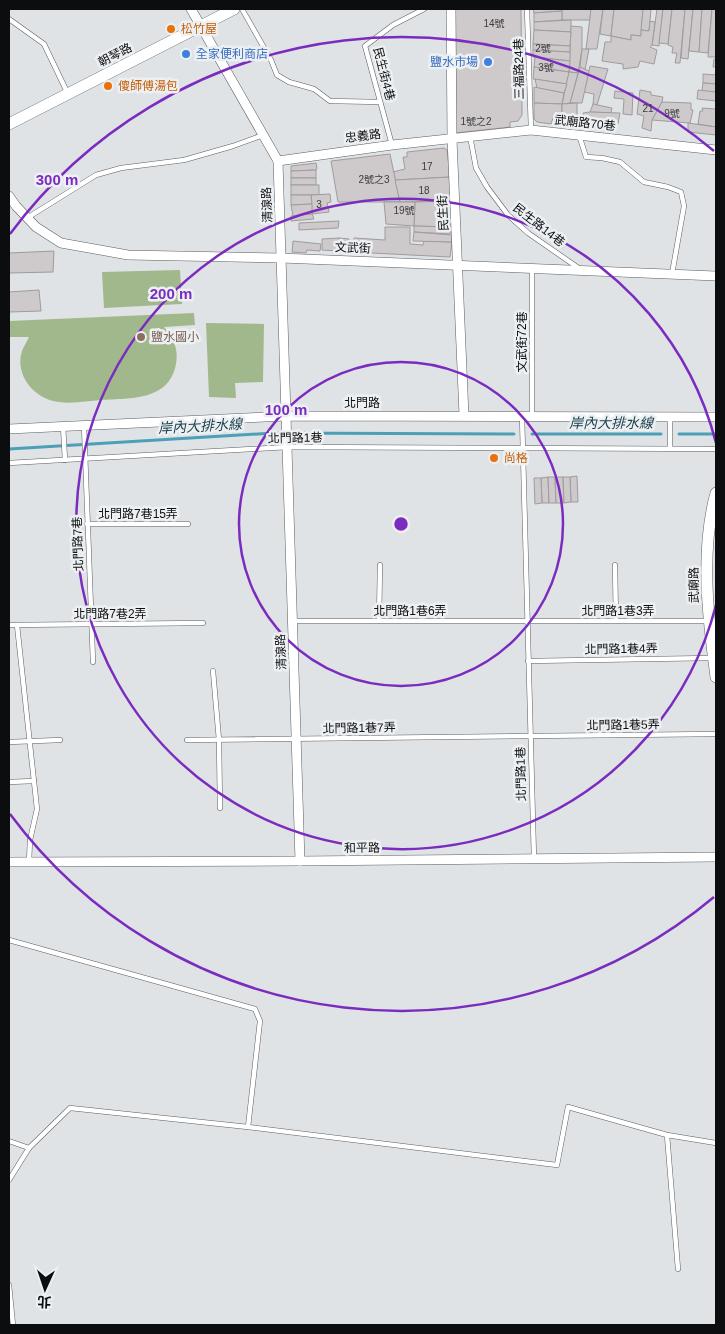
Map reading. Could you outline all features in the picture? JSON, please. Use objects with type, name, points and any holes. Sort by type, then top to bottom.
[{"type":"street","name":"清湶路","points":[[191,9],[278,161],[300,861]]},
{"type":"street","name":"朝琴路","points":[[9,124],[234,9]]},
{"type":"street","name":"民生街","points":[[451,9],[452,139],[464,415]]},
{"type":"street","name":"武廟路70巷","points":[[452,139],[530,130],[716,150]]},
{"type":"street","name":"忠義路","points":[[278,161],[392,145],[452,139]]},
{"type":"street","name":"文武街","points":[[9,196],[36,227],[61,243],[128,255],[281,258],[716,276]]},
{"type":"street","name":"北門路","points":[[9,430],[84,425],[464,415],[716,417]]},
{"type":"street","name":"武廟路","points":[[716,493],[711,512],[708,558],[709,621],[716,677]]},
{"type":"street","name":"和平路","points":[[9,862],[716,857]]},
{"type":"lane","points":[[242,9],[277,75],[289,82],[314,89],[330,101],[380,102]]},
{"type":"lane","name":"民生街4巷","points":[[392,145],[365,46],[393,25],[424,9]]},
{"type":"lane","name":"三福路24巷","points":[[528,9],[530,130]]},
{"type":"lane","points":[[9,19],[44,44],[68,94]]},
{"type":"lane","points":[[27,218],[96,175],[108,171],[184,160],[264,135]]},
{"type":"lane","points":[[579,135],[586,157],[620,162],[644,182],[668,186],[682,192],[684,206],[672,274]]},
{"type":"lane","name":"民生路14巷","points":[[470,136],[476,168],[487,187],[508,215],[528,233],[581,270]]},
{"type":"lane","name":"文武街72巷","points":[[527,416],[532,268]]},
{"type":"lane","name":"北門路1巷","points":[[527,416],[523,448],[534,859]]},
{"type":"lane","points":[[670,416],[670,448]]},
{"type":"lane","name":"北門路7巷","points":[[84,425],[92,662]]},
{"type":"lane","points":[[62,426],[65,460]]},
{"type":"lane","name":"北門路1巷","points":[[9,463],[287,444],[716,449]]},
{"type":"lane","name":"北門路7巷15弄","points":[[87,524],[188,524]]},
{"type":"lane","points":[[379,621],[380,565]]},
{"type":"lane","points":[[615,565],[616,621]]},
{"type":"lane","name":"北門路1巷6弄","points":[[292,621],[527,621]]},
{"type":"lane","name":"北門路1巷3弄","points":[[527,621],[709,621]]},
{"type":"lane","name":"北門路7巷2弄","points":[[9,625],[203,623]]},
{"type":"lane","points":[[17,624],[37,809],[30,840],[29,862]]},
{"type":"lane","name":"北門路1巷4弄","points":[[528,661],[714,658]]},
{"type":"lane","points":[[213,671],[219,740],[220,808]]},
{"type":"lane","name":"北門路1巷5弄","points":[[530,736],[716,734]]},
{"type":"lane","name":"北門路1巷7弄","points":[[187,740],[530,736]]},
{"type":"lane","points":[[9,742],[60,740]]},
{"type":"lane","points":[[9,782],[34,781]]},
{"type":"lane","points":[[9,940],[255,1009],[260,1020],[248,1127]]},
{"type":"lane","points":[[9,1180],[29,1148],[70,1108],[248,1127],[557,1165],[568,1107],[667,1135],[716,1143]]},
{"type":"lane","points":[[667,1135],[678,1269]]},
{"type":"lane","points":[[9,1141],[29,1148]]},
{"type":"lane","points":[[9,1285],[13,1325]]},
{"type":"green space","points":[[180,270],[182,304],[104,308],[102,272]]},
{"type":"green space","points":[[194,313],[195,325],[164,327],[173,340],[177,359],[172,376],[166,385],[147,395],[136,397],[70,403],[42,397],[28,385],[21,369],[22,351],[29,337],[9,337],[9,321]]},
{"type":"green space","points":[[206,323],[264,324],[263,382],[235,383],[236,398],[209,397]]},
{"type":"building","name":"鹽水市場","points":[[454,9],[521,9],[522,115],[518,121],[510,122],[510,127],[455,133]]},
{"type":"building","points":[[533,9],[562,9],[562,11],[534,13]]},
{"type":"building","points":[[562,9],[591,9],[590,20],[562,20]]},
{"type":"building","points":[[591,9],[603,9],[597,49],[586,49]]},
{"type":"building","points":[[603,9],[614,9],[611,36],[600,34]]},
{"type":"building","points":[[614,9],[643,9],[641,36],[631,35],[631,40],[611,36]]},
{"type":"building","points":[[643,9],[651,9],[649,31],[641,30]]},
{"type":"building","points":[[657,9],[663,9],[659,46],[652,45]]},
{"type":"building","points":[[663,9],[672,9],[668,44],[659,43]]},
{"type":"building","points":[[672,9],[685,9],[680,63],[675,63],[677,53],[672,53],[673,47],[668,45]]},
{"type":"building","points":[[685,9],[693,9],[688,59],[681,58]]},
{"type":"building","points":[[693,9],[702,9],[699,52],[689,51]]},
{"type":"building","points":[[702,9],[712,9],[708,53],[699,52]]},
{"type":"building","points":[[712,9],[716,9],[716,51],[715,57],[708,57]]},
{"type":"building","points":[[562,11],[562,20],[534,22],[534,13]]},
{"type":"building","points":[[571,20],[571,32],[534,30],[534,22]]},
{"type":"building","points":[[650,21],[655,22],[652,45],[650,47],[657,50],[654,64],[640,61],[638,67],[623,69],[623,64],[602,61],[605,42],[611,42],[611,36],[631,40],[631,35],[641,36],[641,30],[649,31]]},
{"type":"building","points":[[571,26],[582,27],[582,49],[578,73],[569,72]]},
{"type":"building","points":[[534,30],[571,32],[570,46],[533,44]]},
{"type":"building","points":[[533,44],[570,46],[570,52],[533,50]]},
{"type":"building","points":[[582,49],[589,49],[585,70],[580,67]]},
{"type":"building","points":[[533,50],[570,52],[570,61],[533,57]]},
{"type":"building","points":[[535,57],[570,61],[569,72],[534,67]]},
{"type":"building","points":[[714,59],[716,60],[716,67],[713,67]]},
{"type":"building","points":[[590,66],[608,69],[597,105],[593,104],[594,94],[584,92]]},
{"type":"building","points":[[534,67],[569,72],[567,84],[533,79]]},
{"type":"building","points":[[580,67],[589,71],[582,103],[570,103]]},
{"type":"building","points":[[569,72],[578,73],[570,103],[562,104]]},
{"type":"building","points":[[703,74],[716,75],[716,84],[703,83]]},
{"type":"building","points":[[535,79],[567,84],[564,93],[537,88]]},
{"type":"building","points":[[703,83],[716,84],[716,92],[702,91]]},
{"type":"building","points":[[534,87],[564,93],[562,104],[534,103]]},
{"type":"building","points":[[640,90],[651,92],[651,95],[663,97],[652,120],[651,131],[642,128],[644,116],[637,114]]},
{"type":"building","points":[[698,90],[716,92],[716,101],[697,99]]},
{"type":"building","points":[[615,91],[633,93],[632,115],[623,114],[624,99],[614,98]]},
{"type":"building","points":[[662,102],[691,103],[691,110],[693,110],[690,123],[652,120]]},
{"type":"building","points":[[534,103],[562,104],[562,117],[554,115],[551,124],[537,122],[534,119]]},
{"type":"building","points":[[577,103],[577,127],[559,125],[558,120],[562,119],[562,104]]},
{"type":"building","points":[[593,104],[612,108],[611,113],[590,112]]},
{"type":"building","points":[[702,108],[716,109],[716,127],[698,124],[700,111],[703,111]]},
{"type":"building","points":[[583,113],[620,113],[618,124],[614,124],[614,129],[577,127],[578,116],[584,116]]},
{"type":"building","points":[[688,123],[716,127],[716,135],[688,132]]},
{"type":"building","points":[[444,148],[447,150],[450,177],[395,180],[393,172],[405,169],[403,157],[407,157],[407,152]]},
{"type":"building","points":[[390,154],[400,202],[338,202],[331,161]]},
{"type":"building","points":[[316,163],[316,170],[291,171],[291,166]]},
{"type":"building","points":[[316,170],[316,178],[291,178],[291,171]]},
{"type":"building","points":[[450,177],[451,201],[400,202],[395,180]]},
{"type":"building","points":[[291,178],[316,178],[316,185],[291,185]]},
{"type":"building","points":[[291,185],[319,185],[319,195],[291,195]]},
{"type":"building","points":[[330,194],[331,202],[327,203],[329,212],[312,214],[311,195]]},
{"type":"building","points":[[291,195],[311,195],[312,204],[291,205]]},
{"type":"building","points":[[451,201],[451,227],[414,226],[415,202]]},
{"type":"building","points":[[384,202],[415,202],[414,226],[386,224]]},
{"type":"building","points":[[312,204],[312,214],[293,216],[291,205]]},
{"type":"building","points":[[312,214],[314,219],[291,221],[291,216]]},
{"type":"building","points":[[339,221],[338,228],[299,230],[299,223]]},
{"type":"building","points":[[414,226],[451,227],[450,234],[414,232]]},
{"type":"building","points":[[385,227],[410,227],[410,244],[423,245],[424,241],[452,242],[450,257],[352,252],[354,238],[385,240]]},
{"type":"building","points":[[414,232],[452,235],[452,242],[413,241]]},
{"type":"building","points":[[339,238],[349,239],[347,251],[339,251]]},
{"type":"building","points":[[339,238],[339,251],[322,250],[322,239]]},
{"type":"building","points":[[293,241],[321,244],[320,251],[292,252]]},
{"type":"building","points":[[54,251],[53,272],[9,273],[9,253]]},
{"type":"building","points":[[39,290],[41,311],[9,312],[9,292]]},
{"type":"building","points":[[577,476],[578,502],[571,502],[570,477]]},
{"type":"building","points":[[548,477],[549,503],[542,503],[541,478]]},
{"type":"building","points":[[548,477],[555,477],[556,503],[549,503]]},
{"type":"building","points":[[555,477],[563,477],[564,503],[556,503]]},
{"type":"building","points":[[563,477],[570,477],[571,502],[564,503]]},
{"type":"building","points":[[534,478],[541,478],[542,503],[535,504]]},
{"type":"waterway","name":"岸內大排水線","points":[[9,449],[274,433],[514,434]]},
{"type":"waterway","name":"岸內大排水線","points":[[532,434],[661,434]]},
{"type":"waterway","name":"岸內大排水線","points":[[679,434],[716,434]]},
{"type":"place","name":"松竹屋","points":[[171,29]]},
{"type":"place","name":"全家便利商店","points":[[186,54]]},
{"type":"place","name":"鹽水市場","points":[[488,62]]},
{"type":"place","name":"傻師傅湯包","points":[[108,86]]},
{"type":"place","name":"鹽水國小","points":[[141,337]]},
{"type":"place","name":"尚格","points":[[494,458]]}]
